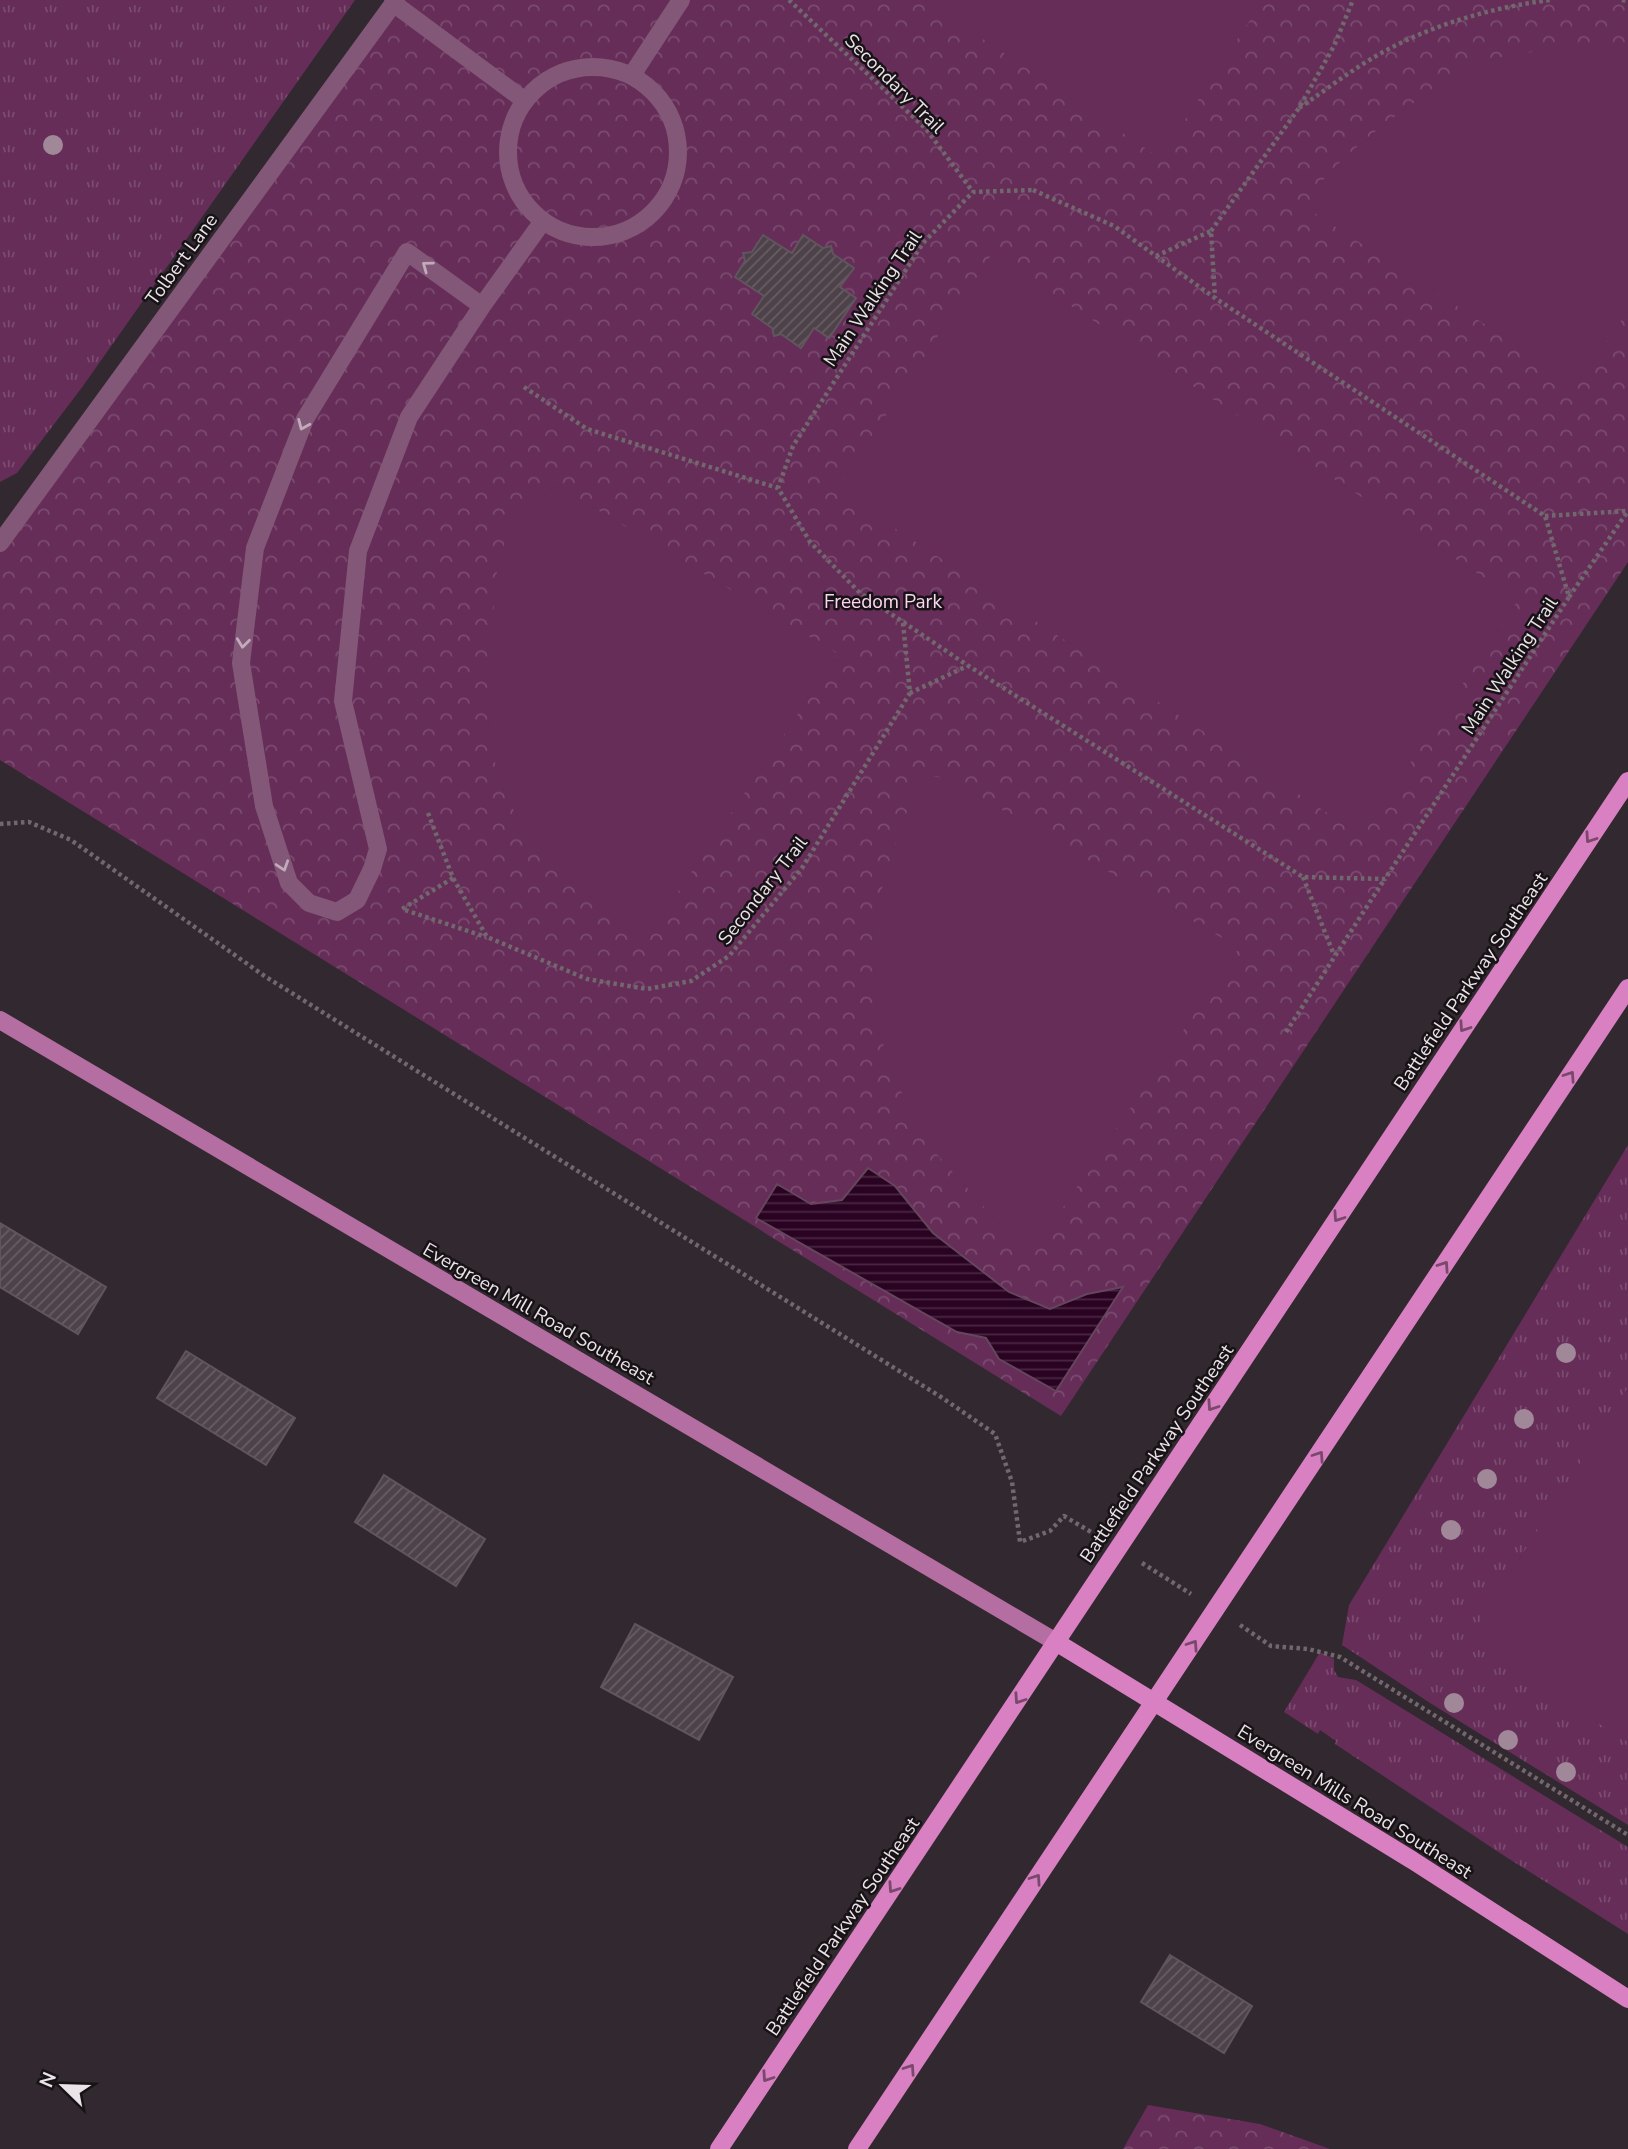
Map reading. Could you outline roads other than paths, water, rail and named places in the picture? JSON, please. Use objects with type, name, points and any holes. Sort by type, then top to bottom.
[{"type":"main road","name":"Battlefield Parkway Southeast","points":[[719,2149],[1628,781]]},
{"type":"main road","points":[[857,2149],[1628,988]]},
{"type":"main road","name":"Evergreen Mill Road Southeast","points":[[0,1020],[1056,1642]]},
{"type":"main road","name":"Evergreen Mills Road Southeast","points":[[1056,1642],[1412,1860],[1628,1999]]},
{"type":"street","points":[[632,75],[681,0]]},
{"type":"street","points":[[394,1],[524,100]]},
{"type":"street","name":"Tolbert Lane","points":[[0,543],[394,1]]},
{"type":"street","points":[[591,66],[632,75],[661,99],[678,141],[678,166],[673,182],[658,208],[628,231],[601,238],[562,233],[533,214],[512,181],[507,145],[515,115],[524,100],[546,80],[562,72],[591,66]]},
{"type":"street","points":[[482,306],[407,252],[304,419],[255,548],[241,663],[264,806],[289,883],[309,903],[337,912],[356,900],[372,869],[378,849],[343,701],[358,551],[409,417],[482,306],[544,220]]},
{"type":"park label","name":"Freedom Park","points":[[883,601]]}]
